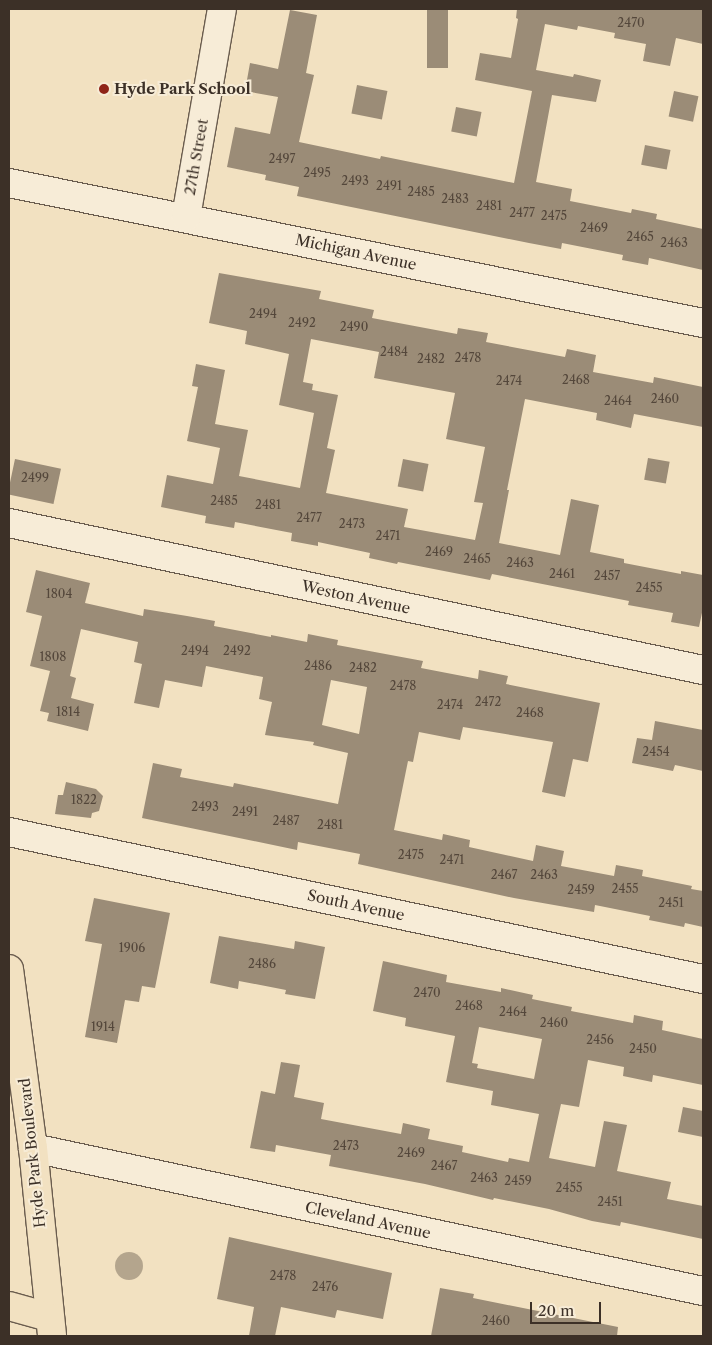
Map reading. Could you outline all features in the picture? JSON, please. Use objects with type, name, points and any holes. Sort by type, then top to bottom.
[{"type":"main road","name":"Hyde Park Boulevard","points":[[9,969],[12,1014],[33,1148],[50,1327]]},
{"type":"main road","points":[[9,1306],[50,1327]]},
{"type":"street","name":"27th Street","points":[[186,217],[222,9]]},
{"type":"street","name":"Michigan Avenue","points":[[9,183],[186,217],[703,324]]},
{"type":"street","name":"Weston Avenue","points":[[9,523],[703,670]]},
{"type":"street","name":"South Avenue","points":[[9,832],[703,979]]},
{"type":"street","name":"Cleveland Avenue","points":[[33,1148],[703,1291]]},
{"type":"shaded area","points":[[129,1252],[139,1256],[143,1266],[139,1276],[129,1280],[119,1276],[115,1266],[119,1256]]},
{"type":"building","points":[[427,9],[448,9],[448,68],[427,68]]},
{"type":"building","points":[[517,9],[703,9],[703,44],[676,38],[670,66],[643,61],[646,44],[614,38],[615,33],[578,26],[577,30],[545,24],[536,70],[573,77],[574,74],[601,80],[596,102],[552,95],[536,182],[572,189],[570,201],[631,213],[632,209],[657,214],[656,219],[703,229],[703,270],[649,258],[648,265],[622,260],[623,255],[562,243],[561,249],[297,196],[299,187],[265,180],[266,175],[227,167],[235,127],[270,134],[278,97],[245,91],[250,63],[278,69],[290,10],[317,15],[306,73],[314,75],[299,142],[380,159],[381,156],[514,183],[532,91],[475,80],[480,53],[511,58],[518,19],[516,18]]},
{"type":"building","points":[[357,85],[387,91],[382,119],[351,113]]},
{"type":"building","points":[[674,91],[698,96],[693,122],[669,116]]},
{"type":"building","points":[[456,107],[482,112],[477,137],[451,132]]},
{"type":"building","points":[[645,145],[671,150],[667,170],[641,165]]},
{"type":"building","points":[[219,273],[321,291],[319,299],[374,310],[372,318],[457,334],[458,328],[488,333],[486,342],[565,357],[567,349],[596,355],[593,372],[653,383],[654,377],[703,387],[703,427],[634,414],[631,428],[596,420],[597,413],[525,399],[507,490],[509,490],[499,543],[560,555],[571,499],[599,505],[590,552],[624,559],[624,563],[681,574],[681,571],[703,575],[703,608],[699,627],[671,622],[673,613],[628,605],[629,601],[492,574],[490,580],[398,562],[397,564],[369,558],[370,553],[318,542],[318,546],[291,541],[292,533],[235,522],[234,528],[205,523],[206,516],[161,507],[167,475],[213,484],[220,448],[187,441],[198,387],[192,386],[196,364],[225,370],[215,424],[248,430],[239,476],[300,488],[314,413],[279,405],[289,354],[245,344],[247,331],[209,323]],"holes":[[[311,339],[379,352],[374,378],[455,393],[446,439],[485,447],[474,502],[483,503],[475,540],[404,527],[408,509],[326,493],[335,450],[327,448],[338,395],[312,390],[313,384],[303,382]]]},
{"type":"building","points":[[648,458],[670,462],[666,483],[644,480]]},
{"type":"building","points":[[15,459],[61,469],[53,504],[9,495]]},
{"type":"building","points":[[403,459],[429,464],[423,491],[398,486]]},
{"type":"building","points":[[36,570],[90,583],[85,603],[143,616],[144,609],[215,621],[214,626],[271,637],[271,635],[307,642],[308,634],[338,640],[337,645],[423,661],[421,668],[478,679],[479,670],[508,676],[506,684],[600,703],[588,762],[573,759],[565,797],[542,792],[553,742],[463,727],[460,740],[419,732],[413,762],[408,761],[394,830],[442,840],[443,834],[470,840],[469,847],[533,861],[536,845],[564,851],[561,866],[614,876],[616,865],[643,870],[642,876],[692,886],[691,889],[703,891],[703,927],[685,923],[684,927],[649,920],[650,916],[595,905],[594,912],[514,898],[358,864],[360,854],[298,842],[297,850],[142,818],[153,763],[182,769],[180,777],[233,787],[234,783],[338,804],[348,753],[313,745],[314,742],[265,735],[272,702],[259,699],[263,677],[206,666],[202,687],[165,680],[159,708],[134,703],[142,664],[134,662],[138,642],[81,629],[70,676],[76,678],[71,698],[94,704],[88,731],[47,721],[49,713],[40,711],[50,671],[30,666],[42,616],[26,612]],"holes":[[[331,680],[367,687],[359,734],[322,725]]]},
{"type":"building","points":[[655,721],[703,730],[703,771],[675,765],[673,771],[632,763],[637,738],[652,740]]},
{"type":"building","points":[[66,782],[96,789],[103,796],[99,811],[92,813],[91,818],[55,814],[58,795],[63,795]]},
{"type":"building","points":[[94,898],[170,913],[155,988],[142,986],[139,1002],[125,1000],[117,1043],[85,1037],[102,944],[85,941]]},
{"type":"building","points":[[219,936],[294,949],[295,941],[325,947],[315,999],[285,994],[286,990],[239,981],[238,989],[210,983]]},
{"type":"building","points":[[383,961],[447,975],[446,982],[501,992],[501,988],[533,995],[532,999],[572,1007],[571,1011],[633,1023],[634,1015],[663,1021],[662,1030],[703,1039],[703,1085],[653,1075],[652,1082],[623,1076],[624,1067],[588,1060],[579,1107],[561,1104],[549,1158],[595,1167],[604,1121],[627,1125],[617,1171],[671,1182],[667,1199],[703,1206],[703,1239],[621,1222],[620,1226],[592,1221],[549,1209],[494,1198],[493,1200],[425,1184],[329,1166],[331,1155],[276,1145],[275,1152],[250,1148],[261,1091],[275,1094],[281,1062],[300,1065],[294,1097],[324,1103],[321,1119],[401,1134],[403,1123],[430,1129],[428,1139],[463,1146],[462,1152],[508,1162],[509,1158],[529,1162],[539,1114],[491,1105],[493,1091],[446,1082],[455,1036],[405,1026],[406,1018],[373,1011]],"holes":[[[479,1027],[542,1039],[534,1079],[477,1068],[478,1064],[472,1063]]]},
{"type":"building","points":[[683,1107],[703,1111],[703,1137],[678,1132]]},
{"type":"building","points":[[229,1237],[392,1273],[383,1319],[337,1310],[335,1318],[281,1307],[275,1336],[249,1336],[254,1307],[217,1299]]},
{"type":"building","points":[[440,1288],[474,1294],[473,1298],[618,1327],[617,1336],[431,1336]]},
{"type":"place","name":"Hyde Park School","points":[[104,89]]}]
